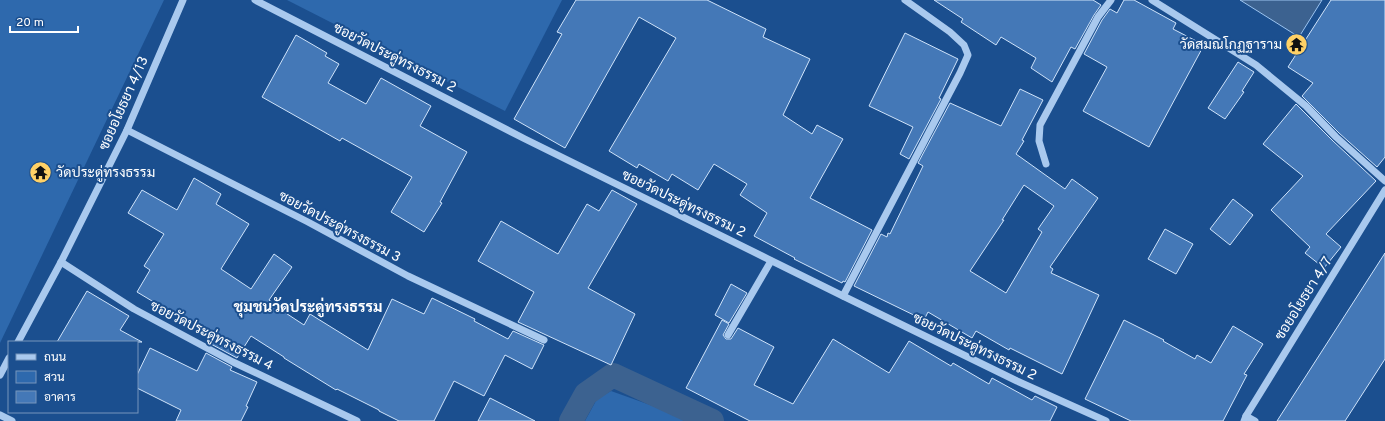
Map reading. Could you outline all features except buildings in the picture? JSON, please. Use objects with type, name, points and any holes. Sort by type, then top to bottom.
[{"type":"street","name":"ซอยอโยธยา 4/13","points":[[19,341],[61,262],[127,130],[183,0]]},
{"type":"street","name":"ซอยวัดประดู่ทรงธรรม 2","points":[[255,0],[525,139],[771,261],[1017,381],[1106,421]]},
{"type":"street","points":[[843,296],[960,73],[968,54],[964,45],[954,36],[905,0]]},
{"type":"street","points":[[1046,164],[1039,141],[1040,125],[1098,17],[1111,0]]},
{"type":"street","points":[[1152,0],[1256,65],[1306,106],[1336,137],[1385,181]]},
{"type":"street","name":"ซอยวัดประดู่ทรงธรรม 3","points":[[127,130],[308,222],[408,276],[544,340]]},
{"type":"street","name":"ซอยอโยธยา 4/7","points":[[1245,418],[1385,190]]},
{"type":"street","points":[[728,335],[771,261]]},
{"type":"street","name":"ซอยวัดประดู่ทรงธรรม 4","points":[[61,262],[134,309],[233,362],[357,421]]},
{"type":"street","points":[[0,375],[8,360]]},
{"type":"street","points":[[0,415],[12,421]]},
{"type":"street","points":[[1245,418],[1255,421]]},
{"type":"green space","name":"วัดประดู่ทรงธรรม","points":[[0,0],[164,0],[0,343]]},
{"type":"green space","points":[[287,0],[562,0],[505,111]]},
{"type":"green space","points":[[611,391],[695,421],[585,421],[597,399]]},
{"type":"shaded area","points":[[1240,0],[1322,0],[1299,37]]},
{"type":"waterway","points":[[571,421],[586,394],[613,375],[712,421]]},
{"type":"place","name":"วัดสมณโกฏฐาราม","points":[[1297,44]]},
{"type":"place","name":"วัดประดู่ทรงธรรม","points":[[41,172]]},
{"type":"district","name":"ชุมชนวัดประดู่ทรงธรรม","points":[[308,307]]}]
